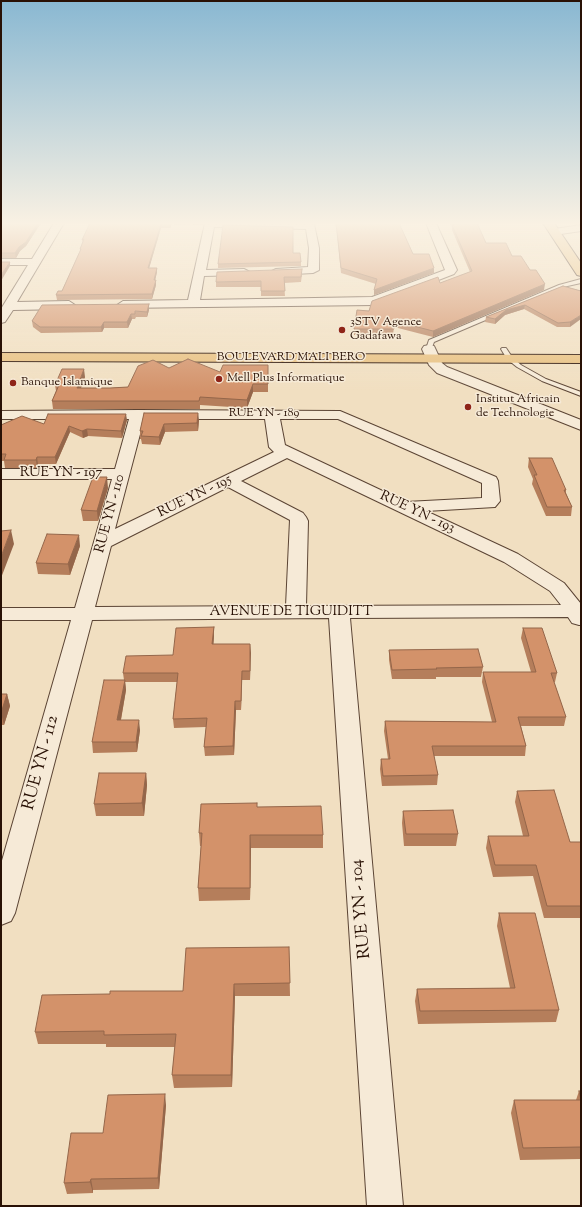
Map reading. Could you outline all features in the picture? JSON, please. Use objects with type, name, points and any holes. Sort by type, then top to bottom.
[{"type":"main road","name":"BOULEVARD MALI BERO","points":[[1,349],[432,354]]},
{"type":"main road","name":"BOULEVARD MALI BERO","points":[[1,357],[506,354],[581,349]]},
{"type":"main road","name":"BOULEVARD MALI BERO","points":[[506,354],[581,359]]},
{"type":"street","points":[[1,318],[7,303],[23,279]]},
{"type":"street","points":[[193,304],[199,279]]},
{"type":"street","points":[[109,305],[374,301],[431,279]]},
{"type":"street","points":[[7,303],[78,305]]},
{"type":"street","points":[[432,354],[442,370],[581,425]]},
{"type":"street","name":"RUE YN - 110","points":[[84,613],[138,414]]},
{"type":"street","name":"RUE YN - 189","points":[[1,415],[272,414],[342,416],[489,480],[491,501],[489,503],[404,508]]},
{"type":"street","name":"RUE YN - 193","points":[[272,414],[275,445],[286,452],[404,508],[491,547],[537,573],[557,587],[579,615]]},
{"type":"street","name":"RUE YN - 195","points":[[104,542],[286,452]]},
{"type":"street","name":"RUE YN - 197","points":[[1,474],[122,474]]},
{"type":"street","points":[[228,482],[298,517],[296,613]]},
{"type":"street","name":"RUE YN - 112","points":[[1,913],[84,613]]},
{"type":"street","name":"AVENUE DE TIGUIDITT","points":[[1,614],[339,613],[579,615]]},
{"type":"street","name":"RUE YN - 104","points":[[339,613],[385,1206]]},
{"type":"lane","points":[[432,354],[431,340],[561,286],[581,281]]},
{"type":"lane","points":[[506,354],[544,380],[581,394]]},
{"type":"building","points":[[67,279],[156,280],[152,294],[56,295],[58,291],[62,291]]},
{"type":"building","points":[[216,279],[284,279],[285,291],[261,291],[261,281],[216,282]]},
{"type":"building","points":[[377,279],[403,279],[374,290]]},
{"type":"building","points":[[432,279],[439,279],[440,283],[450,279],[542,279],[545,284],[433,331],[394,321],[394,329],[354,329],[357,310],[369,311],[372,301]]},
{"type":"building","points":[[563,286],[581,291],[581,315],[570,322],[558,323],[525,305],[506,310],[495,319],[486,317]]},
{"type":"building","points":[[149,304],[147,312],[135,311],[135,314],[131,314],[127,322],[104,322],[101,327],[40,327],[32,321],[42,305]]},
{"type":"building","points":[[188,359],[220,372],[223,365],[268,365],[268,384],[253,384],[247,400],[200,397],[199,401],[52,401],[59,385],[55,385],[62,369],[84,369],[77,388],[128,387],[138,366],[153,360],[169,368]]},
{"type":"building","points":[[144,413],[198,413],[197,423],[164,424],[159,437],[141,436],[143,431],[140,431]]},
{"type":"building","points":[[48,414],[126,414],[121,431],[87,429],[82,431],[69,426],[55,457],[37,457],[36,460],[4,460],[6,454],[1,454],[1,425],[22,416],[44,424]]},
{"type":"building","points":[[529,458],[552,458],[572,507],[547,507],[534,475],[537,475]]},
{"type":"building","points":[[93,477],[107,477],[97,511],[81,510]]},
{"type":"building","points":[[11,530],[1,557],[1,531]]},
{"type":"building","points":[[47,534],[79,535],[68,564],[36,563]]},
{"type":"building","points":[[214,627],[212,644],[250,644],[250,671],[242,671],[241,701],[235,701],[233,746],[204,747],[207,718],[173,719],[178,673],[123,673],[126,656],[173,655],[176,628]]},
{"type":"building","points":[[523,628],[542,628],[557,673],[551,673],[566,717],[518,717],[526,746],[432,746],[438,775],[383,776],[381,759],[390,759],[385,721],[496,722],[483,672],[536,672]]},
{"type":"building","points":[[478,649],[483,667],[392,670],[389,650]]},
{"type":"building","points":[[104,680],[125,680],[117,720],[139,720],[136,742],[92,742]]},
{"type":"building","points":[[1,694],[7,694],[1,713]]},
{"type":"building","points":[[99,773],[146,773],[142,803],[94,804]]},
{"type":"building","points":[[554,790],[570,842],[581,842],[581,906],[547,906],[536,865],[495,865],[488,836],[529,836],[517,791]]},
{"type":"building","points":[[257,803],[257,807],[321,806],[323,835],[250,835],[250,888],[198,888],[202,833],[199,833],[201,804]]},
{"type":"building","points":[[453,810],[458,834],[406,834],[403,811]]},
{"type":"building","points":[[499,913],[535,913],[559,1010],[420,1011],[417,989],[515,988]]},
{"type":"building","points":[[289,947],[290,983],[234,984],[231,1075],[172,1075],[176,1034],[104,1035],[104,1031],[35,1032],[42,995],[110,994],[110,991],[183,991],[186,948]]},
{"type":"building","points":[[165,1094],[158,1178],[91,1179],[90,1182],[64,1183],[71,1133],[103,1133],[108,1095]]},
{"type":"building","points":[[514,1100],[581,1100],[581,1147],[523,1148]]},
{"type":"place","name":"3STV Agence Gadafawa","points":[[342,330]]},
{"type":"place","name":"Mell Plus Informatique","points":[[219,379]]},
{"type":"place","name":"Banque Islamique","points":[[13,383]]},
{"type":"place","name":"Institut Africain de Technologie","points":[[468,407]]}]
